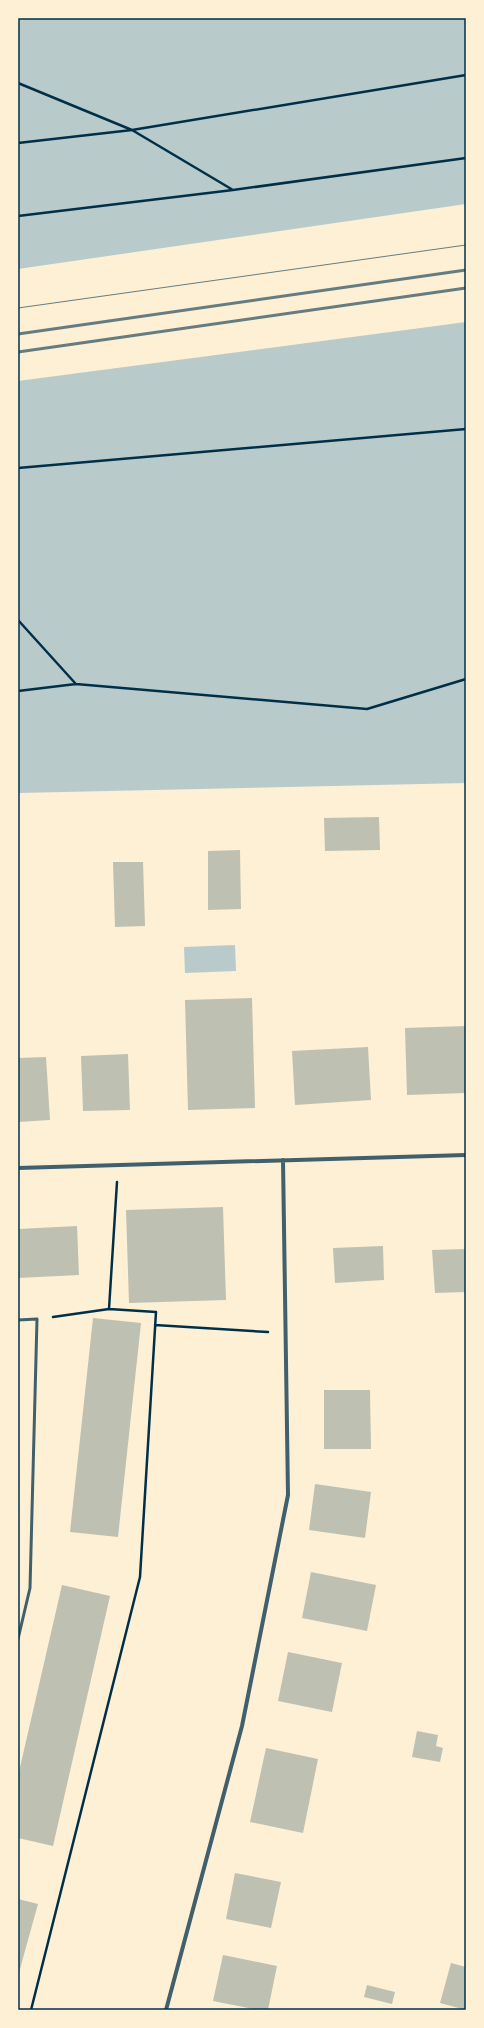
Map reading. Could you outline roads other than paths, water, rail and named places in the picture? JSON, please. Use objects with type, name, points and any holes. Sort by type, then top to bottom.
[{"type":"street","points":[[18,1168],[466,1155]]},
{"type":"street","points":[[166,2010],[242,1726],[288,1495],[283,1160]]},
{"type":"lane","points":[[18,1320],[37,1319],[30,1588],[18,1639]]},
{"type":"tram line","points":[[18,308],[466,245]]},
{"type":"railway","points":[[18,334],[466,270]]},
{"type":"railway","points":[[18,352],[466,288]]}]
